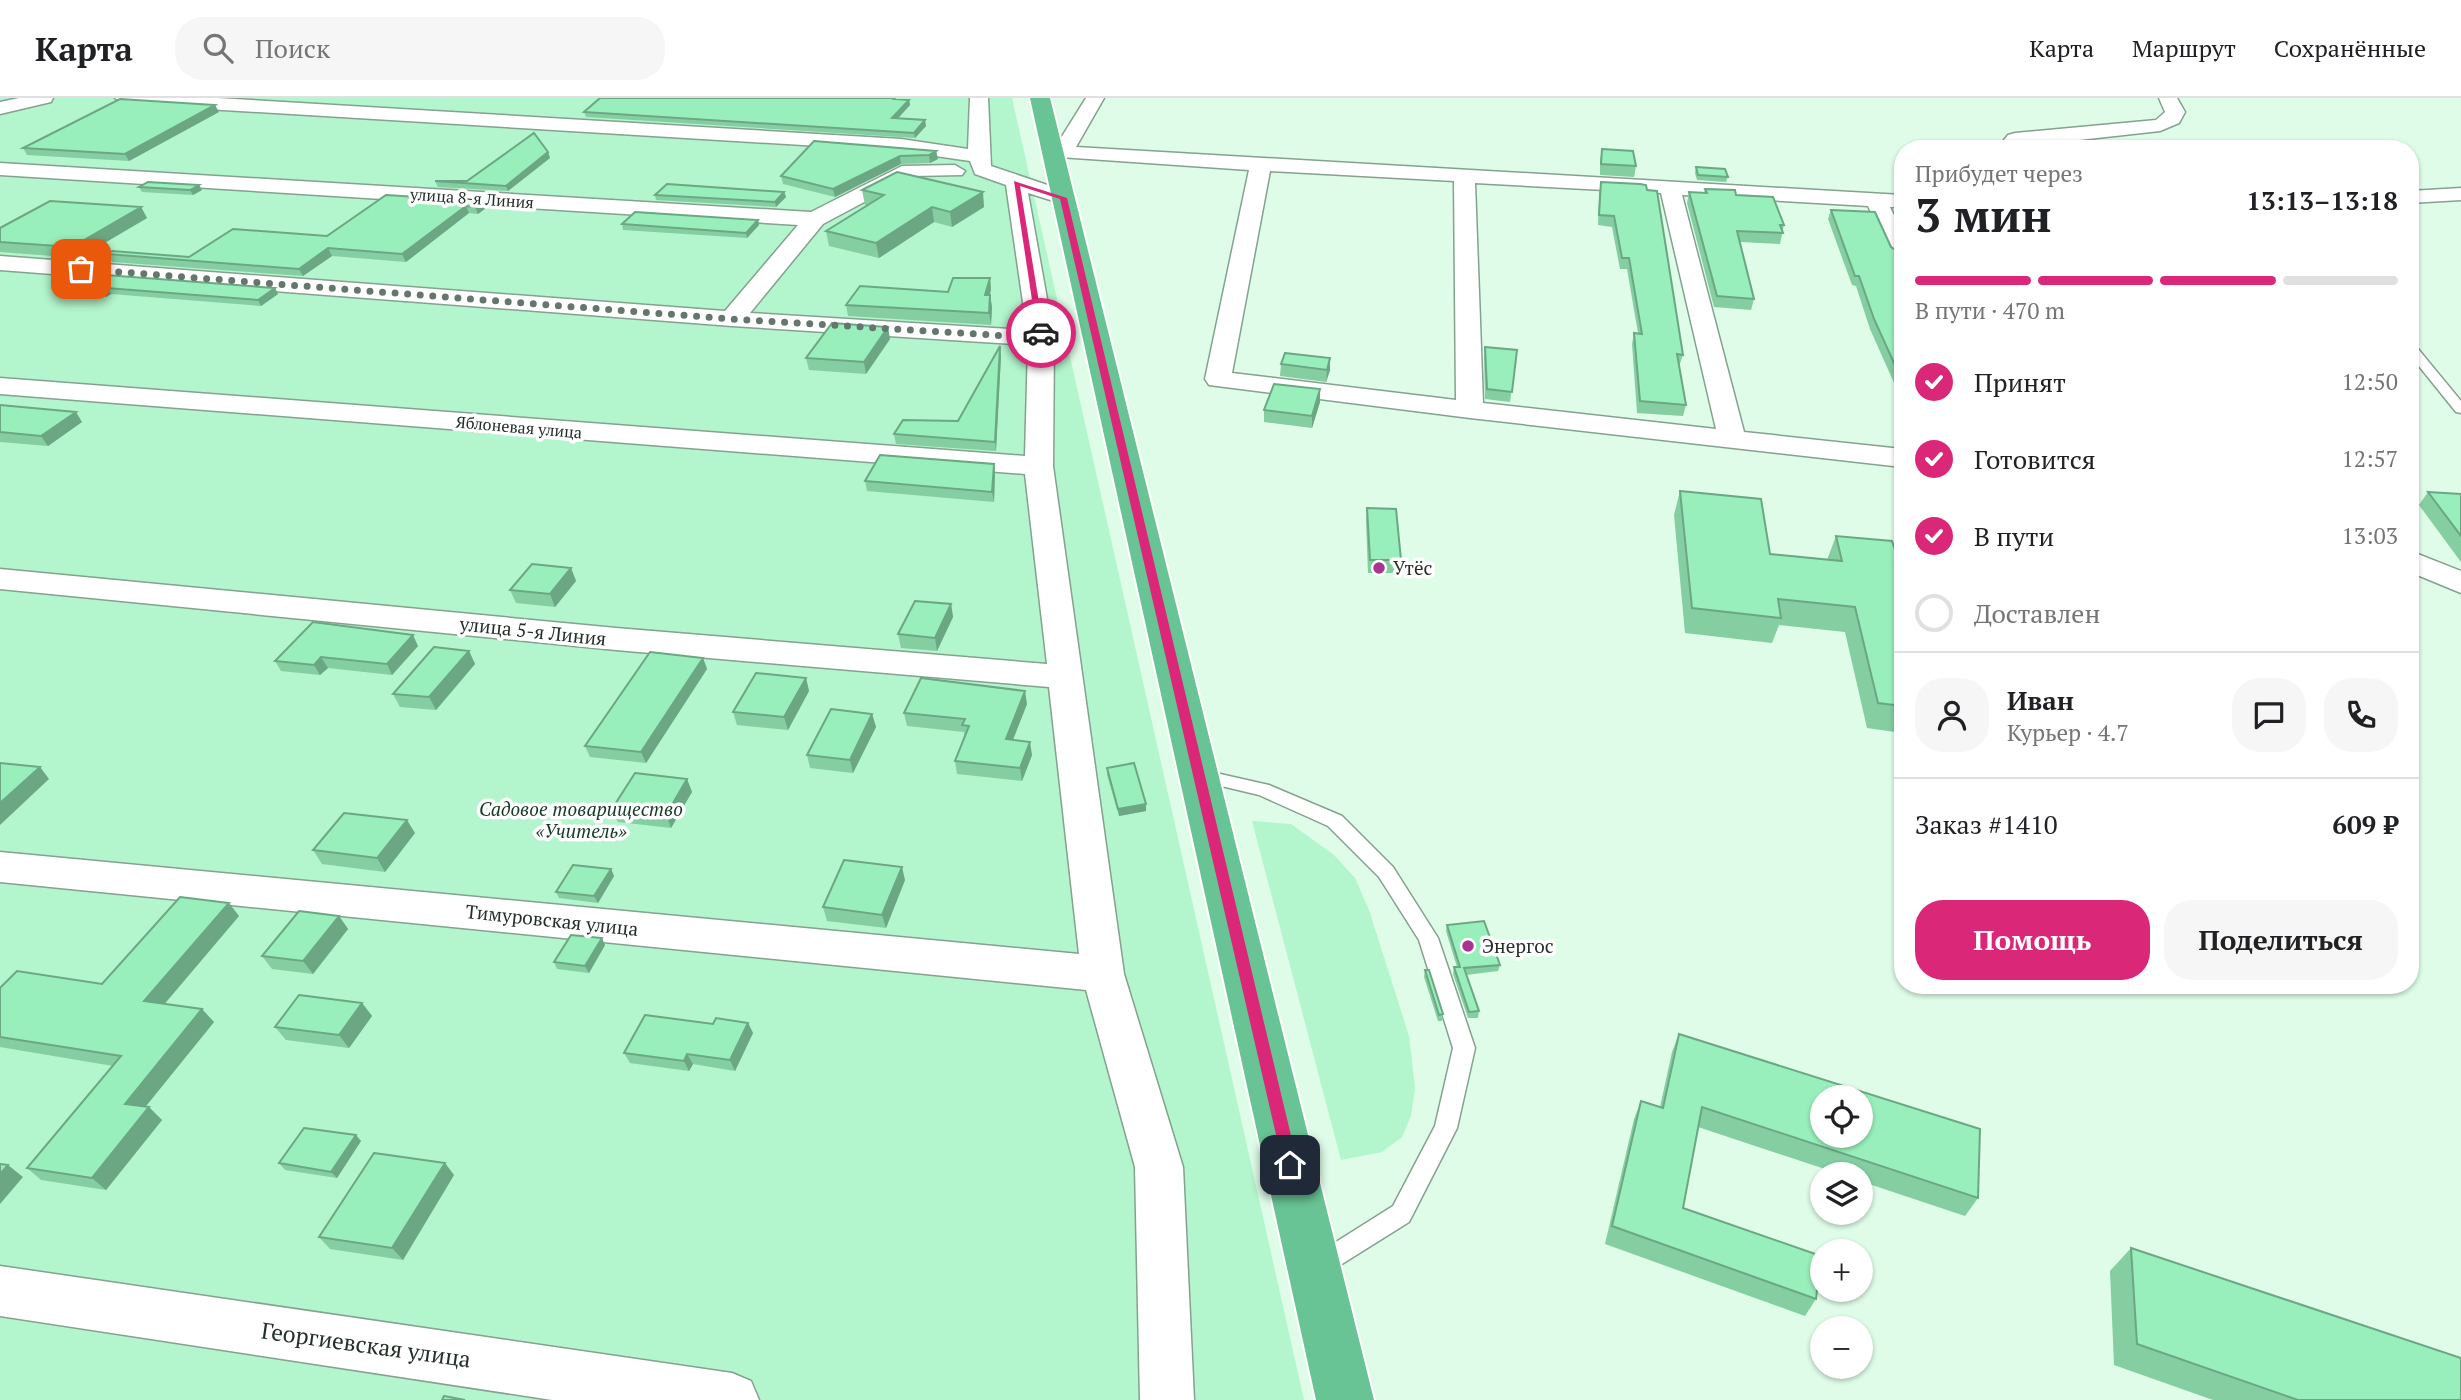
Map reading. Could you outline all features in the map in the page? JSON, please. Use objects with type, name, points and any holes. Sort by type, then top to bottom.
[{"type":"highway","points":[[1040,98],[1058,152],[1063,198],[1345,1400]]},
{"type":"street","points":[[0,108],[44,98]]},
{"type":"street","points":[[124,98],[901,145],[976,156]]},
{"type":"street","points":[[979,98],[980,139],[976,156],[982,170],[1063,198]]},
{"type":"street","points":[[1058,152],[1094,98]]},
{"type":"street","points":[[2014,140],[2160,125],[2172,119],[2175,112],[2168,98]]},
{"type":"street","points":[[1058,152],[1894,201]]},
{"type":"street","points":[[1261,164],[1219,379],[1894,457]]},
{"type":"street","name":"улица 8-я Линия","points":[[0,169],[814,219]]},
{"type":"street","points":[[732,319],[814,219],[909,170],[934,169],[1006,179]]},
{"type":"street","points":[[1464,176],[1470,410]]},
{"type":"street","points":[[1006,179],[1041,338],[1039,467],[1103,974],[1159,1167],[1167,1400]]},
{"type":"street","points":[[1670,188],[1732,439]]},
{"type":"street","points":[[2419,196],[2461,194]]},
{"type":"street","points":[[1876,200],[1894,238]]},
{"type":"street","points":[[0,263],[732,319],[1041,338]]},
{"type":"street","name":"Яблоневая улица","points":[[0,386],[1039,467]]},
{"type":"street","points":[[2419,565],[2461,583]]},
{"type":"street","name":"улица 5-я Линия","points":[[0,579],[616,639],[1066,677]]},
{"type":"street","name":"Тимуровская улица","points":[[0,867],[1103,974]]},
{"type":"street","name":"Георгиевская улица","points":[[0,1291],[732,1400]]},
{"type":"lane","points":[[2419,358],[2461,409]]},
{"type":"lane","points":[[1198,775],[1263,790],[1335,821],[1386,872],[1428,938],[1464,1048],[1446,1128],[1401,1214],[1315,1269]]},
{"type":"green space","name":"Садовое товарищество «Учитель»","points":[[0,98],[1012,98],[1304,1400],[0,1400]]},
{"type":"green space","points":[[1252,821],[1291,824],[1334,855],[1355,878],[1369,910],[1409,1036],[1415,1088],[1411,1116],[1402,1137],[1382,1152],[1341,1160]]},
{"type":"building","points":[[600,98],[895,98],[909,100],[892,118],[925,120],[914,133],[584,112]]},
{"type":"building","points":[[120,99],[215,105],[125,154],[23,148]]},
{"type":"building","points":[[534,133],[548,152],[506,186],[435,181],[467,181]]},
{"type":"building","points":[[814,141],[936,151],[929,155],[900,156],[833,189],[781,176]]},
{"type":"building","points":[[1602,149],[1633,151],[1636,166],[1601,164]]},
{"type":"building","points":[[1696,167],[1725,169],[1728,177],[1698,175]]},
{"type":"building","points":[[897,172],[983,192],[950,212],[932,207],[876,243],[826,231],[884,195],[862,190]]},
{"type":"building","points":[[148,182],[199,185],[190,190],[139,187]]},
{"type":"building","points":[[1601,182],[1640,184],[1646,185],[1647,190],[1657,191],[1683,355],[1677,354],[1686,405],[1640,401],[1634,333],[1642,334],[1629,258],[1622,258],[1614,216],[1599,215]]},
{"type":"building","points":[[667,184],[784,192],[775,202],[655,195]]},
{"type":"building","points":[[1705,189],[1735,190],[1736,195],[1773,197],[1784,225],[1780,225],[1783,233],[1737,231],[1754,299],[1717,296],[1689,192],[1707,193]]},
{"type":"building","points":[[386,195],[483,201],[475,207],[466,206],[402,254],[328,248],[299,269],[107,254],[112,251],[189,257],[233,229],[327,236]]},
{"type":"building","points":[[50,201],[141,207],[72,247],[0,242],[0,228]]},
{"type":"building","points":[[1831,210],[1875,212],[1894,249],[1894,363],[1874,319],[1859,276],[1855,276]]},
{"type":"building","points":[[635,212],[758,220],[746,233],[622,224]]},
{"type":"building","points":[[80,273],[275,288],[258,300],[107,288],[102,291],[55,288]]},
{"type":"building","points":[[953,278],[990,278],[985,295],[990,295],[989,313],[846,305],[860,286],[948,292]]},
{"type":"building","points":[[832,323],[888,327],[864,362],[806,358]]},
{"type":"building","points":[[1000,346],[995,442],[894,434],[903,420],[958,421]]},
{"type":"building","points":[[1485,347],[1517,350],[1512,392],[1487,389]]},
{"type":"building","points":[[1285,353],[1330,358],[1327,370],[1281,364]]},
{"type":"building","points":[[1274,384],[1320,389],[1312,416],[1264,410]]},
{"type":"building","points":[[0,405],[76,412],[41,436],[0,432]]},
{"type":"building","points":[[880,455],[994,464],[992,492],[865,481]]},
{"type":"building","points":[[1680,491],[1761,499],[1770,554],[1842,561],[1836,536],[1892,541],[1894,705],[1878,703],[1855,607],[1778,599],[1781,618],[1692,608]]},
{"type":"building","points":[[2428,492],[2461,494],[2461,536]]},
{"type":"building","points":[[1367,508],[1396,509],[1401,560],[1370,560]]},
{"type":"building","points":[[532,564],[571,568],[550,594],[510,590]]},
{"type":"building","points":[[915,601],[951,604],[935,638],[898,634]]},
{"type":"building","points":[[313,622],[413,635],[387,664],[321,657],[314,665],[275,661]]},
{"type":"building","points":[[434,647],[469,651],[429,697],[393,694]]},
{"type":"building","points":[[650,652],[703,658],[641,752],[585,746]]},
{"type":"building","points":[[756,673],[806,678],[784,717],[733,712]]},
{"type":"building","points":[[921,678],[1025,691],[1006,739],[1030,742],[1020,768],[955,761],[969,726],[962,725],[965,719],[904,713]]},
{"type":"building","points":[[831,709],[872,714],[850,760],[807,755]]},
{"type":"building","points":[[0,763],[40,767],[0,803]]},
{"type":"building","points":[[1134,763],[1146,804],[1118,809],[1107,768]]},
{"type":"building","points":[[635,773],[687,779],[666,815],[612,809]]},
{"type":"building","points":[[344,813],[407,820],[377,858],[313,850]]},
{"type":"building","points":[[844,860],[902,867],[882,915],[823,907]]},
{"type":"building","points":[[573,865],[611,869],[594,896],[556,892]]},
{"type":"building","points":[[180,897],[229,903],[144,1001],[202,1009],[125,1104],[149,1107],[92,1178],[27,1168],[121,1056],[0,1037],[0,988],[17,971],[102,984]]},
{"type":"building","points":[[299,911],[339,916],[303,961],[262,956]]},
{"type":"building","points":[[1484,921],[1500,965],[1464,968],[1479,1011],[1469,1012],[1454,967],[1460,967],[1447,925]]},
{"type":"building","points":[[571,935],[602,938],[585,966],[554,962]]},
{"type":"building","points":[[1425,970],[1429,970],[1443,1014],[1439,1015]]},
{"type":"building","points":[[299,995],[362,1003],[339,1035],[275,1027]]},
{"type":"building","points":[[645,1015],[713,1024],[716,1018],[748,1023],[730,1060],[687,1054],[684,1061],[624,1053]]},
{"type":"building","points":[[1679,1034],[1841,1085],[1810,1085],[1810,1143],[1702,1107],[1683,1208],[1810,1252],[1810,1297],[1612,1226],[1641,1101],[1663,1108]]},
{"type":"building","points":[[1873,1095],[1980,1129],[1978,1198],[1826,1148],[1873,1148]]},
{"type":"building","points":[[304,1128],[356,1135],[331,1172],[279,1163]]},
{"type":"building","points":[[374,1153],[445,1163],[392,1248],[319,1237]]},
{"type":"building","points":[[0,1164],[8,1165],[0,1174]]},
{"type":"building","points":[[2131,1248],[2461,1358],[2461,1400],[2298,1400],[2137,1344]]},
{"type":"building","points":[[444,1396],[465,1400],[442,1400]]},
{"type":"way so far","points":[[81,269],[732,319],[1041,338],[1041,333]]},
{"type":"place","name":"Утёс","points":[[1379,568]]},
{"type":"place","name":"Энергос","points":[[1468,946]]},
{"type":"route","points":[[1041,333],[1016,183],[1063,198],[1290,1165]]}]
